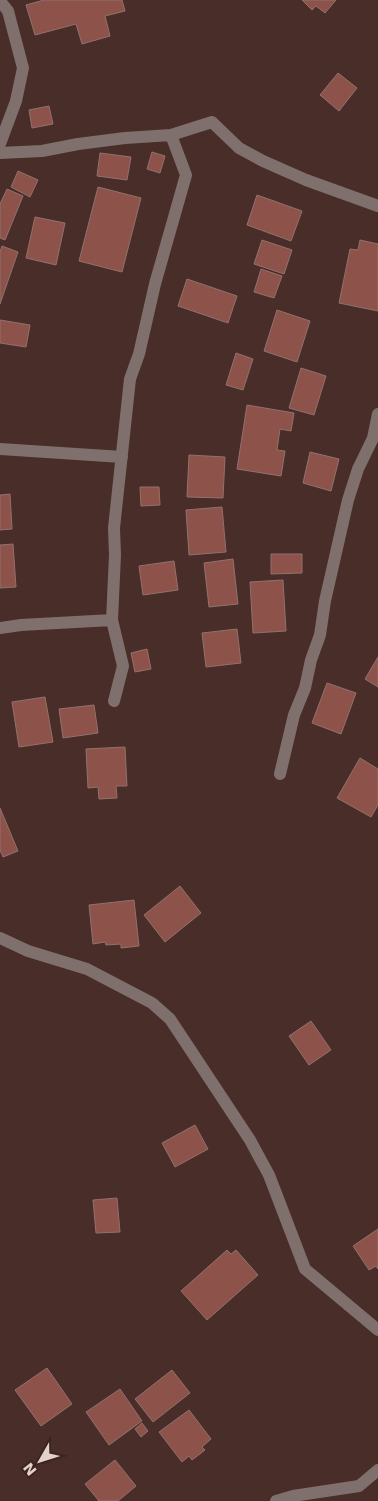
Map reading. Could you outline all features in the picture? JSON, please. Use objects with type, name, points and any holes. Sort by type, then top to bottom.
[{"type":"street","points":[[0,1],[8,11],[23,68],[16,100],[0,144]]},
{"type":"street","points":[[0,153],[42,151],[125,138],[171,135],[212,122],[239,148],[306,180],[378,206]]},
{"type":"street","points":[[114,701],[123,666],[112,620],[116,555],[114,528],[130,379],[186,175],[171,135]]},
{"type":"street","points":[[280,774],[294,715],[305,688],[311,660],[320,635],[325,600],[348,500],[358,469],[373,438],[378,414]]},
{"type":"street","points":[[0,449],[122,457]]},
{"type":"street","points":[[0,628],[112,620]]},
{"type":"street","points":[[0,938],[28,950],[87,969],[152,1003],[170,1019],[250,1140],[270,1175],[305,1269],[378,1330]]},
{"type":"street","points":[[276,1501],[293,1496],[359,1486],[378,1470]]},
{"type":"building","points":[[44,0],[122,0],[125,11],[105,16],[110,36],[82,44],[76,24],[35,35],[26,5]]},
{"type":"building","points":[[302,0],[336,0],[325,13],[316,6],[312,10]]},
{"type":"building","points":[[338,73],[357,88],[339,111],[320,95]]},
{"type":"building","points":[[49,106],[53,124],[32,128],[29,110]]},
{"type":"building","points":[[152,152],[165,156],[160,173],[147,169]]},
{"type":"building","points":[[100,153],[131,157],[127,180],[97,176]]},
{"type":"building","points":[[18,171],[38,180],[30,197],[11,187]]},
{"type":"building","points":[[98,187],[141,198],[122,272],[79,261]]},
{"type":"building","points":[[7,189],[23,196],[5,240],[0,238],[0,204]]},
{"type":"building","points":[[257,195],[302,211],[291,241],[247,225]]},
{"type":"building","points":[[35,217],[65,223],[56,265],[26,258]]},
{"type":"building","points":[[262,240],[292,250],[284,274],[254,264]]},
{"type":"building","points":[[360,240],[378,244],[378,311],[339,303],[350,249],[358,250]]},
{"type":"building","points":[[2,246],[18,252],[0,304],[0,252]]},
{"type":"building","points":[[261,269],[282,276],[274,298],[254,292]]},
{"type":"building","points":[[187,279],[237,296],[228,323],[178,306]]},
{"type":"building","points":[[277,310],[310,321],[297,362],[264,351]]},
{"type":"building","points":[[0,320],[30,325],[26,347],[0,343]]},
{"type":"building","points":[[236,353],[253,359],[243,390],[226,385]]},
{"type":"building","points":[[301,368],[326,376],[314,415],[289,408]]},
{"type":"building","points":[[247,405],[294,413],[291,431],[280,429],[277,450],[285,451],[281,476],[237,469]]},
{"type":"building","points":[[310,452],[339,459],[331,491],[303,483]]},
{"type":"building","points":[[189,455],[225,457],[223,498],[187,497]]},
{"type":"building","points":[[140,487],[159,487],[160,505],[141,506]]},
{"type":"building","points":[[10,494],[12,529],[0,530],[0,495]]},
{"type":"building","points":[[222,507],[226,552],[189,555],[186,510]]},
{"type":"building","points":[[13,544],[16,587],[0,588],[0,545]]},
{"type":"building","points":[[271,554],[302,554],[302,573],[271,574]]},
{"type":"building","points":[[233,559],[238,604],[209,607],[204,563]]},
{"type":"building","points":[[174,561],[178,590],[143,595],[139,566]]},
{"type":"building","points":[[283,580],[286,631],[253,633],[250,582]]},
{"type":"building","points":[[237,629],[241,663],[206,667],[202,633]]},
{"type":"building","points":[[147,649],[151,669],[135,672],[131,653]]},
{"type":"building","points":[[378,657],[378,687],[365,679]]},
{"type":"building","points":[[327,683],[356,693],[341,734],[312,723]]},
{"type":"building","points":[[45,697],[53,742],[19,747],[12,702]]},
{"type":"building","points":[[94,705],[98,733],[63,738],[59,709]]},
{"type":"building","points":[[125,747],[127,786],[116,786],[117,798],[99,799],[98,787],[88,788],[86,749]]},
{"type":"building","points":[[360,758],[378,769],[378,805],[371,817],[337,798]]},
{"type":"building","points":[[0,808],[18,851],[3,857],[0,850]]},
{"type":"building","points":[[180,886],[201,913],[165,942],[144,915]]},
{"type":"building","points":[[134,900],[139,946],[121,948],[121,944],[106,945],[105,942],[93,944],[89,905]]},
{"type":"building","points":[[311,1021],[331,1050],[309,1065],[289,1036]]},
{"type":"building","points":[[195,1125],[208,1149],[175,1167],[162,1143]]},
{"type":"building","points":[[117,1198],[120,1232],[96,1233],[93,1200]]},
{"type":"building","points":[[378,1229],[378,1269],[376,1266],[369,1270],[353,1246]]},
{"type":"building","points":[[227,1250],[231,1254],[236,1250],[258,1275],[207,1320],[181,1291]]},
{"type":"building","points":[[47,1368],[72,1404],[41,1426],[15,1390]]},
{"type":"building","points":[[172,1370],[190,1393],[153,1422],[135,1399]]},
{"type":"building","points":[[120,1389],[142,1421],[109,1445],[86,1412]]},
{"type":"building","points":[[189,1410],[211,1439],[202,1447],[205,1450],[192,1460],[189,1456],[182,1462],[159,1432]]},
{"type":"building","points":[[142,1423],[148,1431],[141,1437],[135,1429]]},
{"type":"building","points":[[115,1460],[136,1486],[118,1501],[99,1501],[85,1484]]}]
